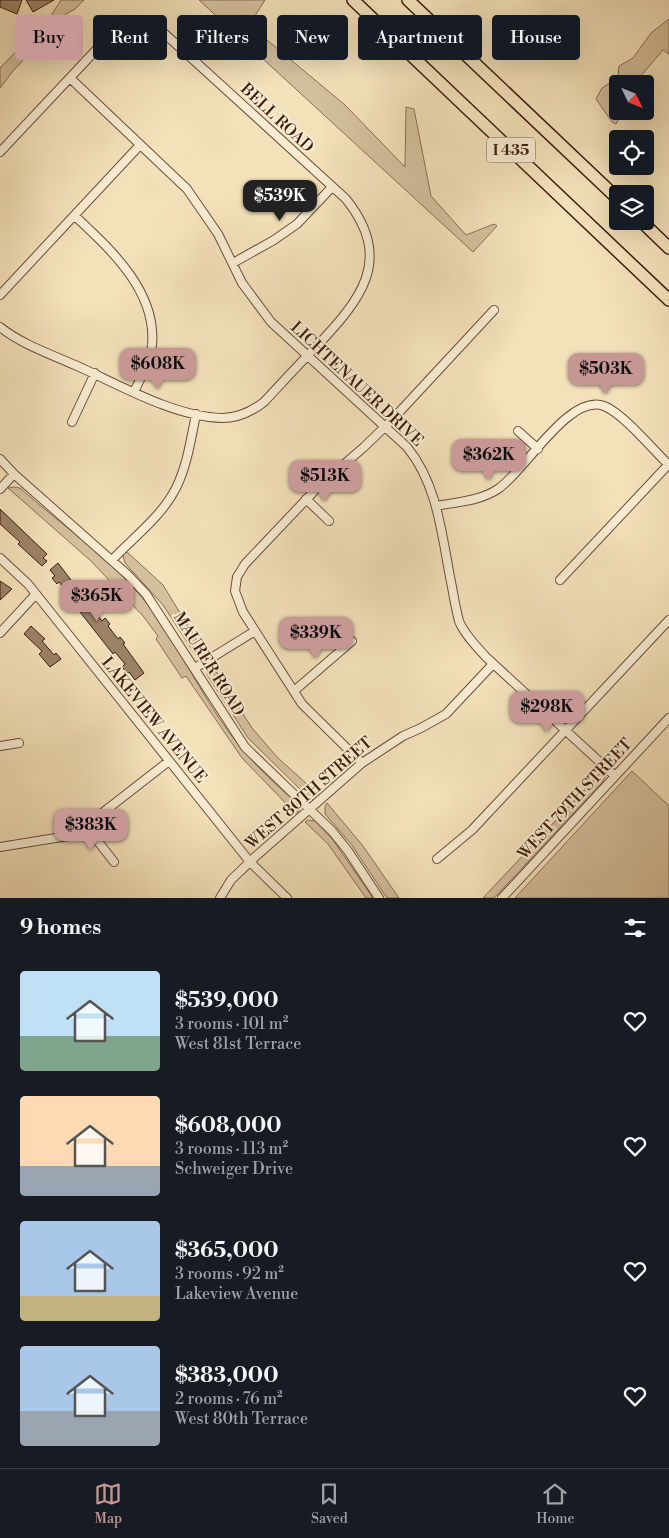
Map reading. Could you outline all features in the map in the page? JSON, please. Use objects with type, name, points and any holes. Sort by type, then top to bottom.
[{"type":"highway","name":"I 435","points":[[354,0],[669,300]]},
{"type":"highway","name":"I 435","points":[[408,0],[609,190]]},
{"type":"highway","points":[[650,230],[669,248]]},
{"type":"street","name":"BELL ROAD","points":[[0,152],[120,28],[136,24],[156,28],[165,34],[332,187],[357,213],[364,227],[369,248],[369,262],[365,284],[353,305],[264,402],[249,412],[223,418],[196,414],[134,392],[13,336],[0,327]]},
{"type":"street","name":"LICHTENAUER DRIVE","points":[[70,78],[168,169],[206,213],[242,283],[271,322],[418,460],[429,480],[436,506],[460,622],[473,643],[493,664],[615,776]]},
{"type":"street","points":[[0,295],[140,145]]},
{"type":"street","points":[[233,263],[274,240],[297,224],[332,187]]},
{"type":"street","points":[[74,216],[123,263],[146,307],[151,323],[152,347],[134,392]]},
{"type":"street","points":[[362,763],[317,721],[294,691],[243,612],[235,591],[237,577],[246,564],[306,499],[385,427],[494,310]]},
{"type":"street","points":[[72,422],[95,374]]},
{"type":"street","points":[[436,506],[483,497],[496,490],[509,481],[566,418],[579,408],[592,404],[604,406],[618,415],[669,465],[560,580]]},
{"type":"street","points":[[112,560],[161,510],[174,491],[185,464],[196,414]]},
{"type":"street","points":[[518,431],[538,449]]},
{"type":"street","name":"MAURER ROAD","points":[[0,459],[14,474],[136,582],[154,603],[245,747],[309,809],[348,851],[379,898]]},
{"type":"street","points":[[0,489],[14,474]]},
{"type":"street","points":[[306,499],[330,520]]},
{"type":"street","name":"LAKEVIEW AVENUE","points":[[0,558],[36,594],[250,862],[287,898]]},
{"type":"street","points":[[0,633],[36,594]]},
{"type":"street","points":[[437,859],[472,830],[669,620]]},
{"type":"street","points":[[195,668],[255,631]]},
{"type":"street","points":[[294,691],[352,641]]},
{"type":"street","name":"WEST 80TH STREET","points":[[220,898],[231,880],[362,763],[403,736],[446,714],[493,664]]},
{"type":"street","name":"WEST 79TH STREET","points":[[502,898],[669,718]]},
{"type":"street","points":[[0,746],[19,743]]},
{"type":"street","points":[[0,847],[65,838],[74,835],[169,761]]},
{"type":"street","points":[[86,826],[114,862]]},
{"type":"shaded area","points":[[61,0],[84,0],[65,15],[52,14]]},
{"type":"shaded area","points":[[199,0],[265,0],[255,15],[215,15]]},
{"type":"shaded area","points":[[669,19],[669,54],[663,50],[642,75],[618,75],[619,66],[633,58],[651,33]]},
{"type":"shaded area","points":[[267,40],[277,48],[277,60],[291,60],[345,105],[405,167],[406,107],[414,109],[431,196],[466,235],[494,224],[497,226],[473,252],[264,60],[267,60]]},
{"type":"shaded area","points":[[15,52],[15,60],[23,60],[0,88],[0,68]]},
{"type":"shaded area","points":[[609,84],[609,118],[596,99],[602,88]]},
{"type":"shaded area","points":[[611,120],[618,120],[616,124]]},
{"type":"shaded area","points":[[8,488],[20,488],[85,542],[131,584],[156,616],[219,719],[246,754],[297,803],[299,810],[297,815],[242,758],[186,676],[182,678],[156,639],[158,636],[143,616],[91,561]]},
{"type":"shaded area","points":[[126,551],[163,585],[207,657],[201,658],[195,654],[163,605],[125,563],[123,556]]},
{"type":"shaded area","points":[[212,665],[252,728],[277,757],[320,796],[313,800],[308,797],[248,738],[208,676],[207,672]]},
{"type":"shaded area","points":[[603,770],[606,775],[602,783],[494,898],[483,898]]},
{"type":"shaded area","points":[[632,771],[669,806],[669,898],[515,898]]},
{"type":"shaded area","points":[[327,803],[363,846],[399,898],[387,898],[351,844],[325,814]]},
{"type":"shaded area","points":[[308,820],[315,821],[333,840],[373,898],[366,898],[328,844],[305,822]]},
{"type":"building","points":[[0,0],[22,0],[17,14],[0,7]]},
{"type":"building","points":[[26,0],[54,0],[33,12]]},
{"type":"building","points":[[0,509],[47,554],[43,558],[47,561],[42,566],[0,524]]},
{"type":"building","points":[[58,563],[87,601],[90,599],[94,605],[91,607],[102,621],[105,618],[110,624],[108,626],[118,639],[120,637],[125,643],[123,644],[144,673],[135,680],[122,667],[125,664],[115,652],[113,654],[73,603],[71,605],[67,599],[70,596],[59,582],[57,584],[52,578],[55,576],[50,570]]},
{"type":"building","points":[[0,581],[12,589],[0,600]]},
{"type":"building","points":[[31,626],[45,639],[42,641],[54,655],[56,653],[61,659],[50,667],[39,654],[42,651],[24,634]]}]
